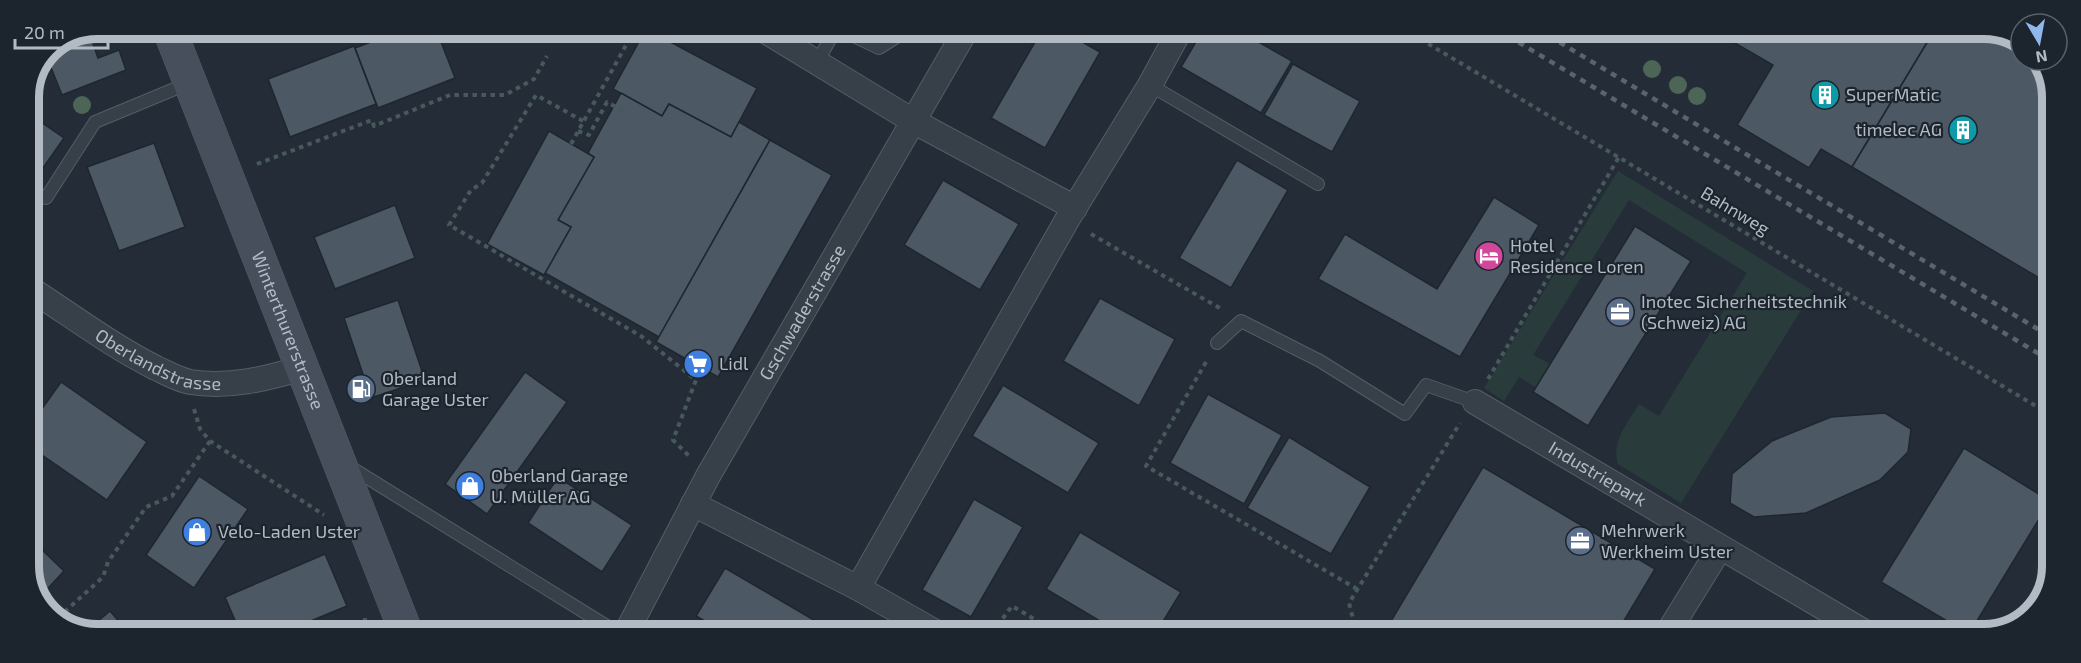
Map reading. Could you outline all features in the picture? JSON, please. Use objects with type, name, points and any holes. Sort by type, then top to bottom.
[{"type":"main road","name":"Winterthurerstrasse","points":[[173,39],[403,624]]},
{"type":"street","points":[[779,39],[1071,214]]},
{"type":"street","name":"Gschwaderstrasse","points":[[631,624],[708,476],[961,39]]},
{"type":"street","points":[[858,588],[1071,214],[1150,85],[1175,39]]},
{"type":"street","name":"Oberlandstrasse","points":[[39,295],[134,357],[188,382],[242,383],[302,368]]},
{"type":"street","name":"Industriepark","points":[[1474,402],[1851,624]]},
{"type":"street","points":[[693,504],[858,588],[921,624]]},
{"type":"street","points":[[1673,624],[1720,548]]},
{"type":"lane","points":[[817,62],[832,39]]},
{"type":"lane","points":[[860,39],[879,48],[893,39]]},
{"type":"lane","points":[[46,198],[95,122],[190,82]]},
{"type":"lane","points":[[1150,85],[1318,184]]},
{"type":"lane","points":[[1217,343],[1241,321],[1320,361],[1405,414],[1426,386],[1474,402]]},
{"type":"lane","points":[[339,460],[603,624]]},
{"type":"path","points":[[571,144],[629,39]]},
{"type":"path","name":"Bahnweg","points":[[1420,39],[2042,410]]},
{"type":"path","points":[[227,175],[372,120],[374,126],[450,95],[505,95],[534,79],[547,56]]},
{"type":"path","points":[[583,122],[536,95],[482,183],[471,190],[450,225],[641,336],[696,380],[673,440],[708,476]]},
{"type":"path","points":[[578,131],[589,135],[607,102],[627,112]]},
{"type":"path","points":[[1071,214],[1241,321]]},
{"type":"path","points":[[1217,343],[1146,466],[1357,590]]},
{"type":"path","points":[[188,382],[199,425],[210,441],[328,517]]},
{"type":"path","points":[[63,612],[103,577],[108,562],[146,507],[172,496],[210,441]]},
{"type":"path","points":[[999,624],[1012,606],[1043,624]]},
{"type":"path","points":[[364,609],[365,624]]},
{"type":"green space","points":[[1618,171],[1813,291],[1681,503],[1618,464],[1616,456],[1619,440],[1639,404],[1659,416],[1747,273],[1629,200],[1533,355],[1550,364],[1535,387],[1519,377],[1504,401],[1484,388]]},
{"type":"building","points":[[379,39],[440,39],[455,78],[378,108],[355,48]]},
{"type":"building","points":[[640,39],[665,39],[757,88],[731,137],[669,104],[662,116],[613,89]]},
{"type":"building","points":[[1037,39],[1077,39],[1100,52],[1045,148],[991,118]]},
{"type":"building","points":[[1198,39],[1253,39],[1292,61],[1261,113],[1181,67]]},
{"type":"building","name":"SuperMatic","points":[[1735,39],[1929,39],[1852,167],[1821,149],[1809,168],[1737,125],[1773,65],[1733,42]]},
{"type":"building","name":"timelec AG","points":[[1929,39],[1984,39],[2006,43],[2009,45],[2009,72],[2036,72],[2038,75],[2042,94],[2042,280],[1852,167]]},
{"type":"building","points":[[86,40],[92,40],[98,58],[119,50],[126,70],[62,95],[50,64],[56,56],[75,43]]},
{"type":"building","points":[[354,46],[376,104],[290,137],[268,79]]},
{"type":"building","points":[[1293,64],[1360,101],[1332,152],[1264,115]]},
{"type":"building","points":[[621,93],[662,116],[669,104],[731,137],[739,122],[770,140],[659,337],[545,273],[571,227],[558,220],[594,157],[588,153]]},
{"type":"building","points":[[39,121],[64,138],[39,174]]},
{"type":"building","points":[[549,131],[594,157],[558,220],[571,227],[544,275],[487,244]]},
{"type":"building","points":[[770,140],[832,175],[718,377],[656,342]]},
{"type":"building","points":[[154,143],[185,227],[119,251],[87,167]]},
{"type":"building","points":[[1237,160],[1288,190],[1231,288],[1179,258]]},
{"type":"building","points":[[943,180],[1019,224],[980,290],[904,245]]},
{"type":"building","name":"Hotel Residence Loren","points":[[1494,197],[1539,225],[1460,357],[1318,279],[1345,234],[1437,289]]},
{"type":"building","points":[[395,205],[415,258],[335,289],[314,237]]},
{"type":"building","name":"Inotec Sicherheitstechnik (Schweiz) AG","points":[[1635,226],[1691,261],[1588,426],[1533,392]]},
{"type":"building","points":[[1100,298],[1175,339],[1139,406],[1063,361]]},
{"type":"building","points":[[398,300],[425,380],[371,398],[344,318]]},
{"type":"building","points":[[525,372],[567,402],[487,514],[445,484]]},
{"type":"building","points":[[61,382],[147,442],[107,500],[39,453],[39,413]]},
{"type":"building","points":[[1003,385],[1099,443],[1068,493],[972,436]]},
{"type":"building","points":[[1208,394],[1282,435],[1244,504],[1170,463]]},
{"type":"building","points":[[1885,413],[1911,429],[1908,452],[1880,480],[1806,513],[1754,517],[1730,503],[1732,474],[1772,441],[1831,417]]},
{"type":"building","points":[[1289,437],[1370,487],[1331,554],[1247,508]]},
{"type":"building","points":[[1964,448],[2042,496],[2042,514],[1975,624],[1952,624],[1881,582]]},
{"type":"building","points":[[1483,467],[1655,569],[1622,624],[1396,624],[1391,621]]},
{"type":"building","name":"Velo-Laden Uster","points":[[199,476],[248,509],[194,588],[146,555]]},
{"type":"building","points":[[558,477],[632,525],[602,572],[528,523]]},
{"type":"building","points":[[974,499],[1023,527],[971,617],[922,590]]},
{"type":"building","points":[[1080,532],[1181,592],[1161,624],[1105,624],[1046,589]]},
{"type":"building","points":[[39,547],[64,571],[45,592],[40,577]]},
{"type":"building","points":[[325,554],[347,606],[303,624],[237,624],[225,597]]},
{"type":"building","points":[[725,568],[821,624],[710,624],[696,616]]},
{"type":"building","points":[[110,611],[121,624],[98,624],[95,624]]},
{"type":"railway","points":[[1513,39],[2042,356]]},
{"type":"railway","points":[[1554,39],[2042,332]]},
{"type":"place","name":"SuperMatic","points":[[1825,95]]},
{"type":"place","name":"timelec AG","points":[[1963,130]]},
{"type":"place","name":"Hotel Residence Loren","points":[[1489,256]]},
{"type":"place","name":"Inotec Sicherheitstechnik (Schweiz) AG","points":[[1620,312]]},
{"type":"place","name":"Lidl","points":[[698,364]]},
{"type":"place","name":"Oberland Garage Uster","points":[[361,389]]},
{"type":"place","name":"Oberland Garage U. Müller AG","points":[[470,486]]},
{"type":"place","name":"Velo-Laden Uster","points":[[197,532]]},
{"type":"place","name":"Mehrwerk Werkheim Uster","points":[[1580,541]]}]
